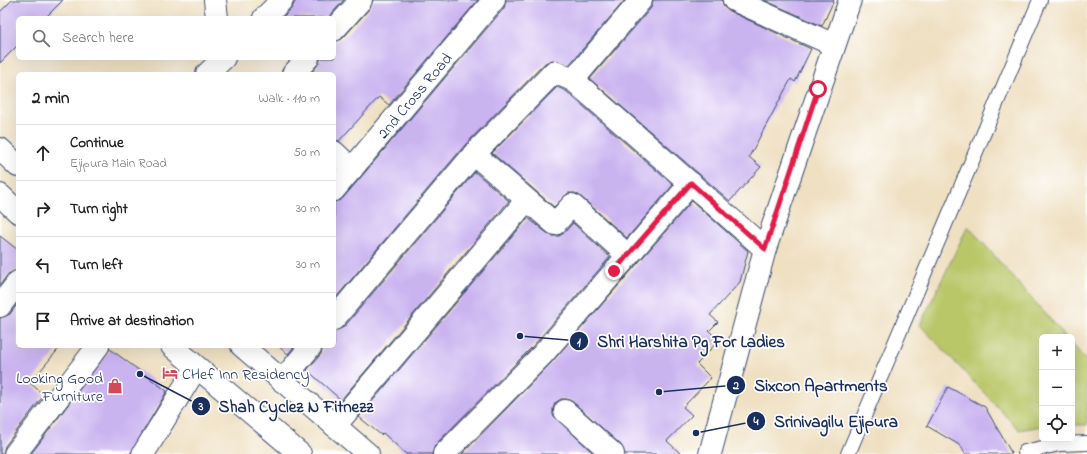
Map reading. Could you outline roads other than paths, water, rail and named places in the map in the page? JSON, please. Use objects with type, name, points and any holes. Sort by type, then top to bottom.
[{"type":"street","points":[[215,0],[217,16]]},
{"type":"street","points":[[266,16],[282,0]]},
{"type":"street","points":[[336,28],[361,0]]},
{"type":"street","name":"2nd Cross Road","points":[[336,188],[494,0]]},
{"type":"street","points":[[573,80],[641,0]]},
{"type":"street","points":[[734,0],[834,45]]},
{"type":"street","points":[[710,454],[765,249],[850,0]]},
{"type":"street","points":[[295,72],[306,60]]},
{"type":"street","points":[[336,318],[474,154],[554,72],[573,80],[765,249]]},
{"type":"street","points":[[0,149],[16,164]]},
{"type":"street","points":[[336,154],[352,169]]},
{"type":"street","points":[[474,154],[555,224],[572,205],[627,255]]},
{"type":"street","points":[[444,454],[542,355],[627,255],[691,183]]},
{"type":"street","points":[[0,195],[16,210]]},
{"type":"street","points":[[336,426],[526,200]]},
{"type":"street","points":[[0,306],[16,285]]},
{"type":"street","points":[[15,454],[96,348]]},
{"type":"street","points":[[174,348],[196,368],[300,454]]},
{"type":"street","points":[[244,348],[368,454]]},
{"type":"street","points":[[282,381],[309,348]]},
{"type":"street","points":[[143,454],[196,368]]},
{"type":"street","points":[[565,411],[613,454]]},
{"type":"lane","points":[[848,454],[1040,0]]},
{"type":"lane","points":[[1026,454],[1025,452],[1059,444],[1087,443]]},
{"type":"place","name":"Shri Harshita Pg For Ladies","points":[[520,336]]},
{"type":"place","name":"CHef Inn Residency","points":[[170,373]]},
{"type":"place","name":"Shah Cyclez N Fitnezz","points":[[140,374]]},
{"type":"place","name":"Looking Good Furniture","points":[[115,386]]},
{"type":"place","name":"Sixcon Apartments","points":[[659,392]]},
{"type":"place","name":"Srinivagilu Ejipura","points":[[696,433]]}]
